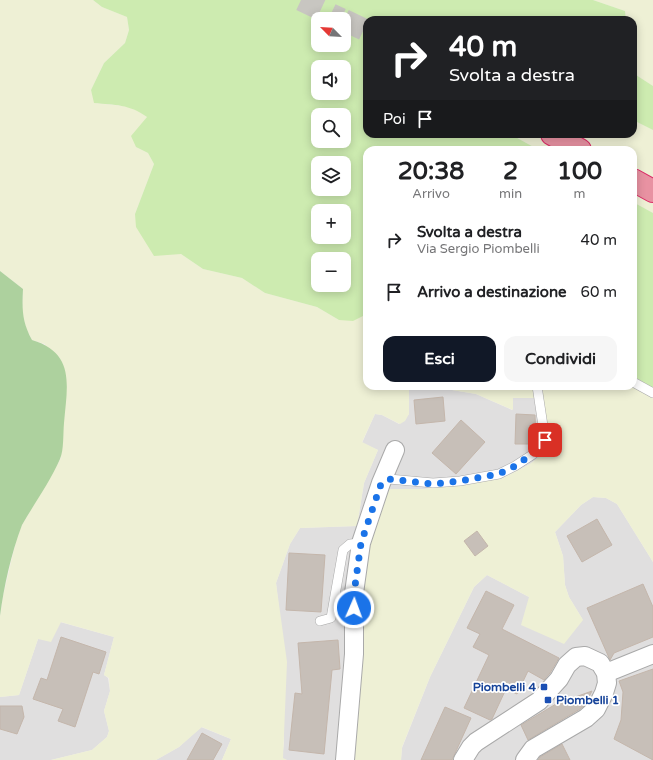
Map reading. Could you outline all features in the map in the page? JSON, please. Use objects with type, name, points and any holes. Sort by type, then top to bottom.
[{"type":"highway","points":[[559,138],[573,146]]},
{"type":"street","points":[[345,760],[354,654],[354,593],[361,543],[381,484],[395,450]]},
{"type":"street","points":[[606,673],[653,654]]},
{"type":"street","points":[[463,760],[476,742],[540,701],[559,679],[567,665],[576,657],[585,656],[600,663],[606,673],[606,688],[596,709],[586,718],[533,749],[524,760]]},
{"type":"lane","points":[[637,384],[653,393]]},
{"type":"lane","points":[[381,484],[389,479],[433,484],[460,481],[499,474],[515,466],[538,449],[545,440],[538,390]]},
{"type":"lane","points":[[320,621],[331,618],[343,550],[350,544],[361,543]]},
{"type":"shaded area","points":[[409,390],[452,390],[476,394],[512,410],[513,398],[538,398],[549,439],[544,453],[530,464],[501,479],[424,489],[385,489],[353,760],[282,759],[284,743],[280,618],[276,583],[290,544],[300,528],[357,526],[364,483],[378,450],[362,443],[375,414],[382,415],[399,424],[409,414]]},
{"type":"shaded area","points":[[593,497],[606,498],[617,504],[653,562],[653,760],[401,760],[402,748],[430,677],[474,587],[487,575],[529,597],[583,620],[569,597],[565,585],[563,556],[555,532],[581,505]]},
{"type":"shaded area","points":[[60,622],[114,637],[104,675],[108,678],[110,691],[104,711],[109,731],[107,737],[92,750],[51,760],[0,760],[0,697],[19,695],[38,639]]},
{"type":"shaded area","points":[[201,727],[231,739],[222,760],[156,760],[179,747]]},
{"type":"green space","points":[[0,0],[93,0],[102,7],[127,17],[129,30],[125,43],[104,63],[91,90],[95,103],[124,106],[136,109],[147,117],[136,147],[148,153],[154,164],[135,214],[181,254],[203,269],[242,278],[265,293],[317,307],[339,320],[363,315],[363,390],[409,390],[409,414],[405,421],[400,424],[382,415],[375,414],[362,442],[378,450],[364,483],[357,526],[300,528],[290,544],[276,583],[287,662],[283,758],[287,760],[222,760],[231,739],[202,727],[179,747],[156,760],[51,760],[92,750],[107,737],[109,731],[104,711],[110,691],[109,678],[104,675],[114,637],[61,622],[51,642],[38,639],[19,695],[0,697],[0,616],[3,596],[17,537],[22,525],[61,458],[45,344],[32,340],[26,328],[22,313],[23,289],[0,271]]},
{"type":"green space","points":[[93,0],[593,0],[625,11],[626,16],[363,16],[363,138],[517,138],[532,146],[363,146],[363,316],[353,321],[339,320],[317,307],[265,293],[242,278],[203,269],[181,254],[154,256],[136,227],[135,214],[154,164],[148,153],[136,147],[131,136],[147,117],[128,107],[94,103],[91,90],[104,63],[125,43],[129,30],[127,17],[102,7]]},
{"type":"green space","points":[[593,0],[653,0],[653,86],[637,76],[637,16],[626,16],[625,11]]},
{"type":"green space","points":[[637,76],[653,86],[653,130],[637,122]]},
{"type":"green space","points":[[637,122],[653,130],[653,213],[637,204],[637,146],[532,146],[517,138],[637,138]]},
{"type":"green space","points":[[637,204],[653,213],[653,388],[637,378]]},
{"type":"green space","points":[[0,271],[23,289],[23,315],[26,327],[32,340],[46,346],[56,353],[62,362],[66,373],[67,384],[63,447],[61,455],[52,476],[22,525],[8,570],[0,616]]},
{"type":"green space","points":[[637,378],[653,388],[653,562],[617,504],[606,498],[593,497],[581,505],[555,532],[563,556],[565,585],[569,597],[583,620],[564,644],[521,625],[529,597],[487,575],[474,587],[430,677],[402,747],[401,760],[353,760],[360,600],[370,542],[385,489],[424,489],[501,479],[530,464],[544,453],[549,439],[538,398],[513,398],[513,410],[476,394],[452,390],[637,390]]},
{"type":"building","points":[[443,397],[445,421],[416,424],[414,400]]},
{"type":"building","points":[[516,414],[535,415],[536,442],[534,444],[515,444]]},
{"type":"building","points":[[461,420],[485,442],[456,474],[432,453]]},
{"type":"building","points":[[597,519],[612,545],[582,562],[567,536]]},
{"type":"building","points":[[477,531],[488,546],[475,556],[464,541]]},
{"type":"building","points":[[289,553],[325,555],[321,612],[286,610]]},
{"type":"building","points":[[643,584],[653,607],[653,637],[614,653],[610,660],[587,608]]},
{"type":"building","points":[[486,591],[514,605],[502,629],[559,658],[544,680],[528,671],[517,694],[506,689],[492,719],[490,720],[464,708],[489,655],[473,647],[480,634],[467,628]]},
{"type":"building","points":[[61,637],[106,652],[99,674],[93,672],[75,727],[58,721],[63,709],[33,699],[41,678],[47,680]]},
{"type":"building","points":[[338,640],[340,669],[332,670],[324,754],[289,750],[295,693],[302,694],[298,643]]},
{"type":"building","points":[[653,669],[653,760],[614,739],[621,720],[623,692],[619,681]]},
{"type":"building","points":[[592,691],[584,706],[528,740],[521,725],[556,704]]},
{"type":"building","points":[[0,706],[22,706],[24,717],[17,734],[0,729]]},
{"type":"building","points":[[445,707],[471,718],[452,760],[421,760]]},
{"type":"building","points":[[202,733],[222,744],[213,760],[187,760]]},
{"type":"building","points":[[562,744],[570,760],[538,760],[540,757]]},
{"type":"tunnel","points":[[301,0],[326,12]]},
{"type":"tunnel","points":[[351,23],[363,29]]},
{"type":"place","name":"Piombelli 4","points":[[544,687]]},
{"type":"place","name":"Piombelli 1","points":[[548,700]]},
{"type":"route","points":[[354,608],[354,593],[361,543],[381,484],[389,479],[433,484],[499,474],[515,466],[532,454],[545,440]]}]
